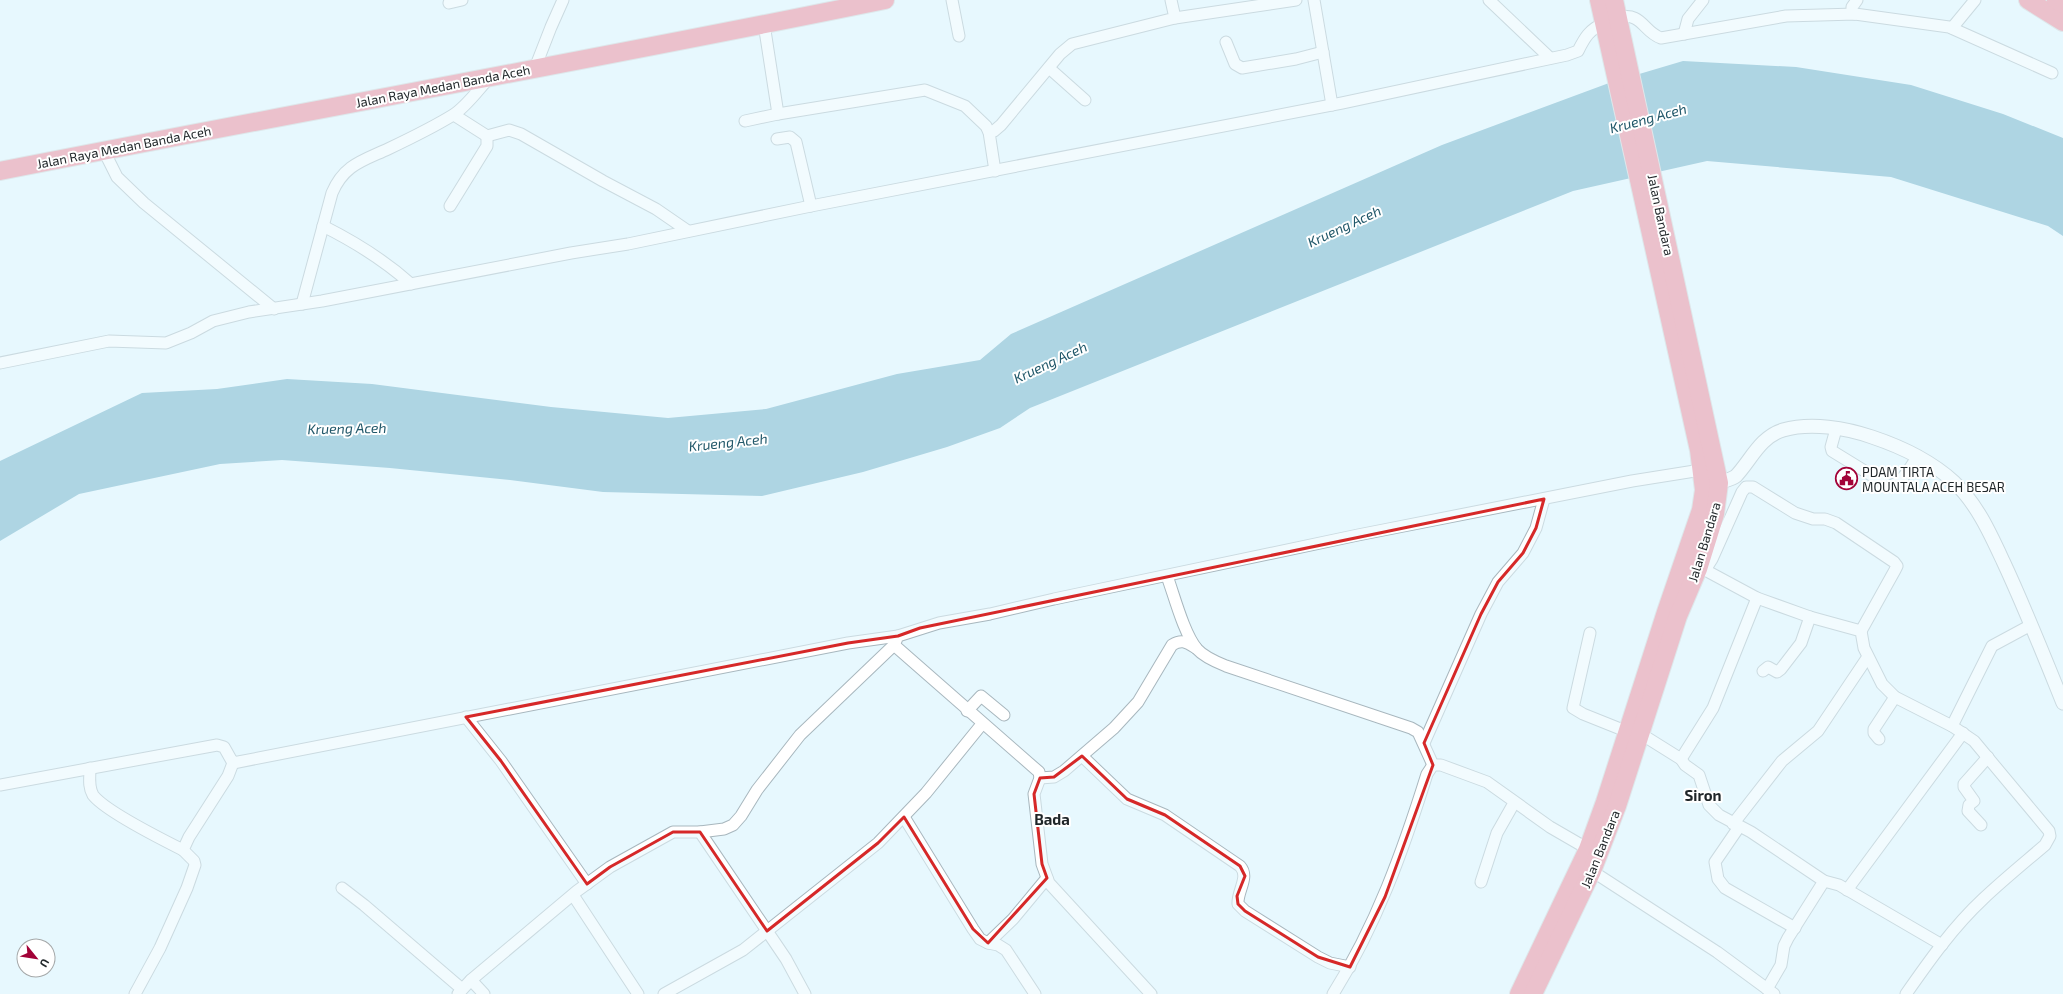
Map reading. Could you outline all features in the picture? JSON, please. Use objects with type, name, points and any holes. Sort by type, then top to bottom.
[{"type":"highway","name":"Jalan Raya Medan Banda Aceh","points":[[0,171],[885,0]]},
{"type":"highway","name":"Jalan Bandara","points":[[1599,0],[1611,21],[1706,451],[1727,480],[1715,514],[1702,569],[1672,614]]},
{"type":"highway","name":"Jalan Bandara","points":[[1611,21],[1614,0]]},
{"type":"highway","points":[[2028,0],[2063,22]]},
{"type":"highway","points":[[2056,0],[2063,4]]},
{"type":"highway","name":"Jalan Bandara","points":[[1533,994],[1592,871],[1618,806],[1635,733],[1672,614],[1701,510],[1704,490],[1701,470],[1706,451]]},
{"type":"highway","name":"Jalan Bandara","points":[[1519,994],[1588,849],[1635,733]]},
{"type":"street","points":[[449,3],[462,0]]},
{"type":"street","points":[[535,68],[563,0]]},
{"type":"street","points":[[952,0],[959,36]]},
{"type":"street","points":[[1171,0],[1175,18]]},
{"type":"street","points":[[989,132],[994,131],[1001,125],[1049,68],[1072,44],[1175,18],[1296,0]]},
{"type":"street","points":[[1314,0],[1332,105]]},
{"type":"street","points":[[1489,0],[1550,58]]},
{"type":"street","points":[[1684,34],[1688,19],[1702,0]]},
{"type":"street","points":[[1952,28],[1975,0]]},
{"type":"street","points":[[0,363],[109,341],[166,343],[192,333],[213,321],[274,308],[411,284],[688,231],[1332,105],[1578,51],[1585,36],[1591,29],[1625,16],[1638,19],[1654,36],[1661,38],[1854,5],[1952,28],[2052,73]]},
{"type":"street","points":[[764,24],[778,114]]},
{"type":"street","points":[[1226,42],[1235,64],[1242,68],[1296,59],[1324,52]]},
{"type":"street","points":[[1049,68],[1085,100]]},
{"type":"street","points":[[302,304],[323,226],[338,181],[353,166],[454,115],[491,76]]},
{"type":"street","points":[[745,121],[778,114],[925,90],[965,106],[986,126],[989,132],[995,171]]},
{"type":"street","points":[[454,115],[487,136],[509,130],[521,134],[603,181],[656,209],[688,231]]},
{"type":"street","points":[[450,206],[487,146],[487,136]]},
{"type":"street","points":[[777,139],[790,137],[796,142],[811,206]]},
{"type":"street","points":[[104,151],[116,177],[144,203],[274,308]]},
{"type":"street","points":[[323,226],[359,245],[391,266],[411,284]]},
{"type":"street","points":[[1906,994],[1942,945],[1982,900],[2045,845],[2050,836],[2049,831],[1974,741],[1952,726],[1895,697],[1882,684],[1864,648],[1861,631],[1896,570],[1897,566],[1894,562],[1836,523],[1825,519],[1813,519],[1795,513],[1753,487],[1746,487],[1727,480],[1761,444],[1777,432],[1800,428],[1853,431],[1918,456],[1954,482],[1973,504],[1989,532],[2031,625],[2063,703]]},
{"type":"street","points":[[1836,429],[1831,447],[1832,451],[1889,486],[1900,479],[1918,456]]},
{"type":"street","points":[[233,763],[848,642],[896,641],[939,623],[990,614],[1054,599],[1351,537],[1632,481],[1701,470]]},
{"type":"street","points":[[1746,487],[1742,492],[1712,559],[1702,569],[1757,598],[1810,618],[1861,631]]},
{"type":"street","points":[[1424,743],[1481,614],[1498,582],[1523,553],[1536,528],[1544,499]]},
{"type":"street","points":[[1167,576],[1196,648]]},
{"type":"street","points":[[1681,759],[1713,708],[1757,598]]},
{"type":"street","points":[[1763,671],[1768,667],[1777,672],[1782,669],[1801,643],[1810,618]]},
{"type":"street","points":[[1952,726],[1992,646],[2031,625]]},
{"type":"street","points":[[1590,633],[1573,708],[1583,714],[1635,733],[1681,759],[1684,765],[1699,775],[1710,807],[1736,825],[1751,832],[1824,881],[1847,890],[1942,945]]},
{"type":"street","points":[[896,641],[967,711],[1038,772],[1040,778],[1034,794],[1042,864],[1049,883],[1151,994]]},
{"type":"street","points":[[342,888],[364,905],[460,992],[471,980],[572,895],[610,867],[673,832],[700,832],[724,829],[734,825],[757,790],[800,735],[896,641]]},
{"type":"street","points":[[1040,778],[1054,777],[1064,771],[1114,728],[1138,702],[1172,645],[1178,641],[1184,641],[1212,660],[1226,666],[1411,728],[1418,732],[1433,765]]},
{"type":"street","points":[[1795,928],[1729,891],[1719,882],[1715,862],[1736,825],[1782,761],[1818,731],[1868,658]]},
{"type":"street","points":[[967,711],[981,696],[1004,715]]},
{"type":"street","points":[[1879,739],[1874,734],[1874,729],[1895,697]]},
{"type":"street","points":[[466,717],[501,761],[587,884]]},
{"type":"street","points":[[664,994],[743,950],[878,844],[904,817],[982,724]]},
{"type":"street","points":[[1847,890],[1962,733]]},
{"type":"street","points":[[0,785],[217,745],[224,747],[233,763]]},
{"type":"street","points":[[1082,756],[1127,799],[1165,814],[1240,866],[1244,870],[1245,876],[1237,896],[1238,904],[1245,911],[1318,957],[1330,963],[1350,967]]},
{"type":"street","points":[[1981,825],[1968,811],[1969,805],[1974,801],[1964,787],[1964,784],[1988,757]]},
{"type":"street","points":[[183,850],[228,776],[233,763]]},
{"type":"street","points":[[1433,765],[1442,765],[1487,782],[1506,794],[1514,802],[1550,827],[1588,849]]},
{"type":"street","points":[[1333,994],[1350,967],[1385,897],[1427,774],[1433,765]]},
{"type":"street","points":[[90,768],[90,788],[97,800],[153,835],[183,850],[194,861],[192,875],[160,948],[135,994]]},
{"type":"street","points":[[1481,882],[1497,833],[1514,802]]},
{"type":"street","points":[[904,817],[980,939],[988,943],[998,945],[1006,950],[1035,994]]},
{"type":"street","points":[[700,832],[786,960],[805,994]]},
{"type":"street","points":[[1592,871],[1717,952],[1771,991],[1781,965],[1784,946],[1824,881]]},
{"type":"street","points":[[988,943],[1013,919],[1047,878]]},
{"type":"street","points":[[572,895],[638,994]]},
{"type":"street","points":[[471,980],[484,994]]},
{"type":"highlighted area","points":[[1544,499],[1536,528],[1523,553],[1498,582],[1481,614],[1424,743],[1433,765],[1385,897],[1350,967],[1318,957],[1245,911],[1238,904],[1237,896],[1245,876],[1240,866],[1165,815],[1127,799],[1082,756],[1054,777],[1040,778],[1034,794],[1042,864],[1047,878],[988,943],[973,929],[904,817],[878,843],[767,931],[700,832],[673,832],[610,867],[587,884],[501,761],[466,717],[848,643],[898,636],[920,628]]},
{"type":"water","name":"Krueng Aceh","points":[[1683,61],[1796,67],[1911,85],[2003,114],[2063,138],[2063,236],[2048,226],[1891,177],[1707,161],[1573,191],[1030,408],[1000,428],[947,447],[863,472],[762,496],[603,492],[510,480],[390,468],[282,460],[220,464],[79,494],[0,541],[0,461],[142,393],[217,389],[287,379],[372,384],[551,407],[668,418],[766,409],[897,374],[980,360],[1011,334],[1442,145],[1609,83]]},
{"type":"place","name":"PDAM TIRTA MOUNTALA ACEH BESAR","points":[[1846,479]]},
{"type":"district","name":"Siron","points":[[1703,795]]},
{"type":"district","name":"Bada","points":[[1052,819]]}]
